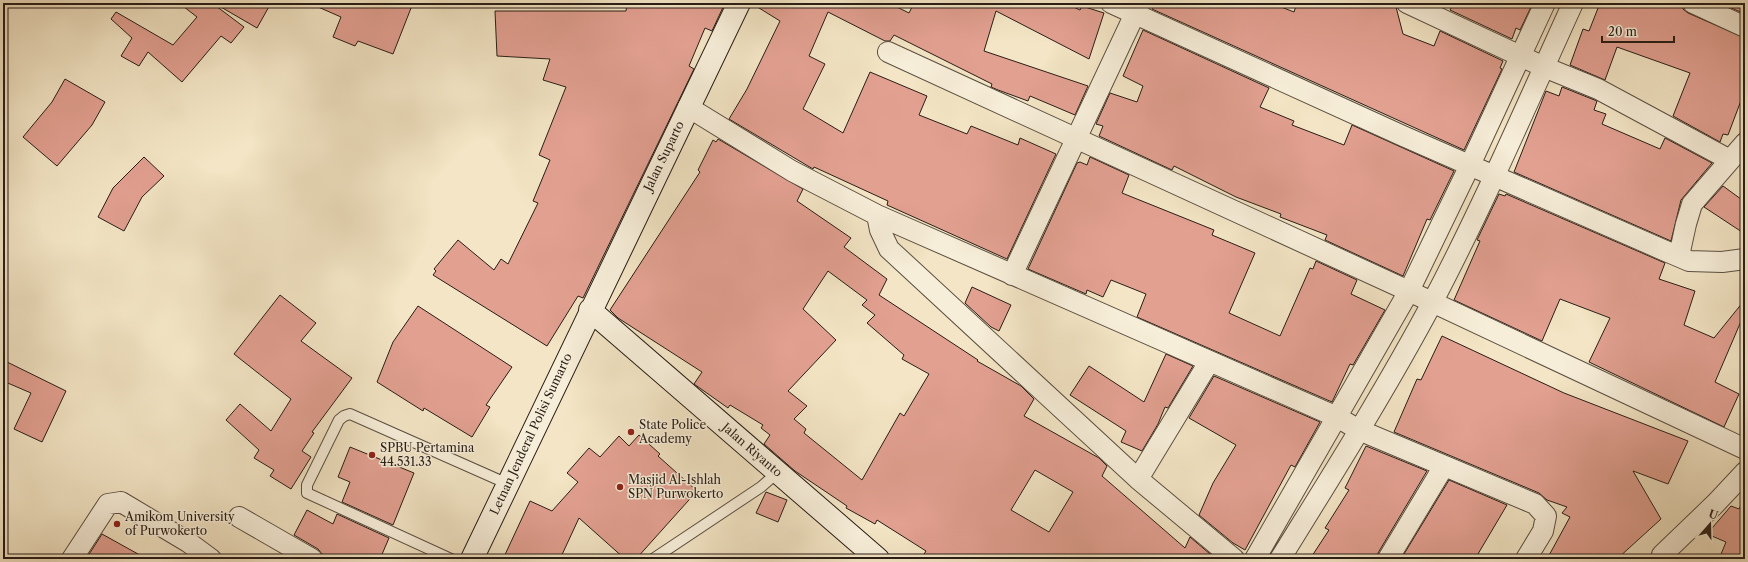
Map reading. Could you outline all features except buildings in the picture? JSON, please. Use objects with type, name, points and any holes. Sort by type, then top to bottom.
[{"type":"street","name":"Jalan Suparto","points":[[590,310],[738,3]]},
{"type":"street","points":[[1111,3],[1137,8],[1403,136],[1690,261],[1722,262],[1745,259]]},
{"type":"street","points":[[1407,3],[1544,67],[1598,89],[1730,160]]},
{"type":"street","points":[[1255,559],[1409,291],[1470,165],[1545,3]]},
{"type":"street","points":[[1280,559],[1359,430],[1432,304],[1494,176],[1573,3]]},
{"type":"street","points":[[1693,3],[1745,26]]},
{"type":"street","points":[[1012,275],[1077,139],[1137,8]]},
{"type":"street","points":[[888,52],[1409,291],[1432,304],[1745,449]]},
{"type":"street","points":[[688,107],[792,170],[877,215],[1337,417],[1359,430],[1535,504],[1546,516],[1543,531],[1526,559]]},
{"type":"street","points":[[1679,256],[1692,204],[1745,143]]},
{"type":"street","points":[[877,215],[880,230],[889,250],[1138,479],[1234,559]]},
{"type":"street","name":"Jalan Riyanto","points":[[590,310],[878,559]]},
{"type":"street","name":"Letnan Jenderal Polisi Sumarto","points":[[472,559],[590,310]]},
{"type":"street","points":[[1138,479],[1209,362]]},
{"type":"street","points":[[1388,559],[1444,466]]},
{"type":"street","points":[[1663,559],[1662,554],[1716,503],[1745,472]]},
{"type":"street","points":[[72,559],[108,504],[121,502],[188,542],[211,559]]},
{"type":"street","points":[[239,517],[312,559]]},
{"type":"lane","points":[[450,559],[307,493],[307,485],[339,420],[350,414],[508,484]]},
{"type":"lane","points":[[653,559],[761,487],[778,472]]},
{"type":"place","name":"State Police Academy","points":[[631,432]]},
{"type":"place","name":"SPBU Pertamina 44.531.33","points":[[372,455]]},
{"type":"place","name":"Masjid Al-Ishlah SPN Purwokerto","points":[[620,487]]},
{"type":"place","name":"Amikom University of Purwokerto","points":[[117,524]]}]
